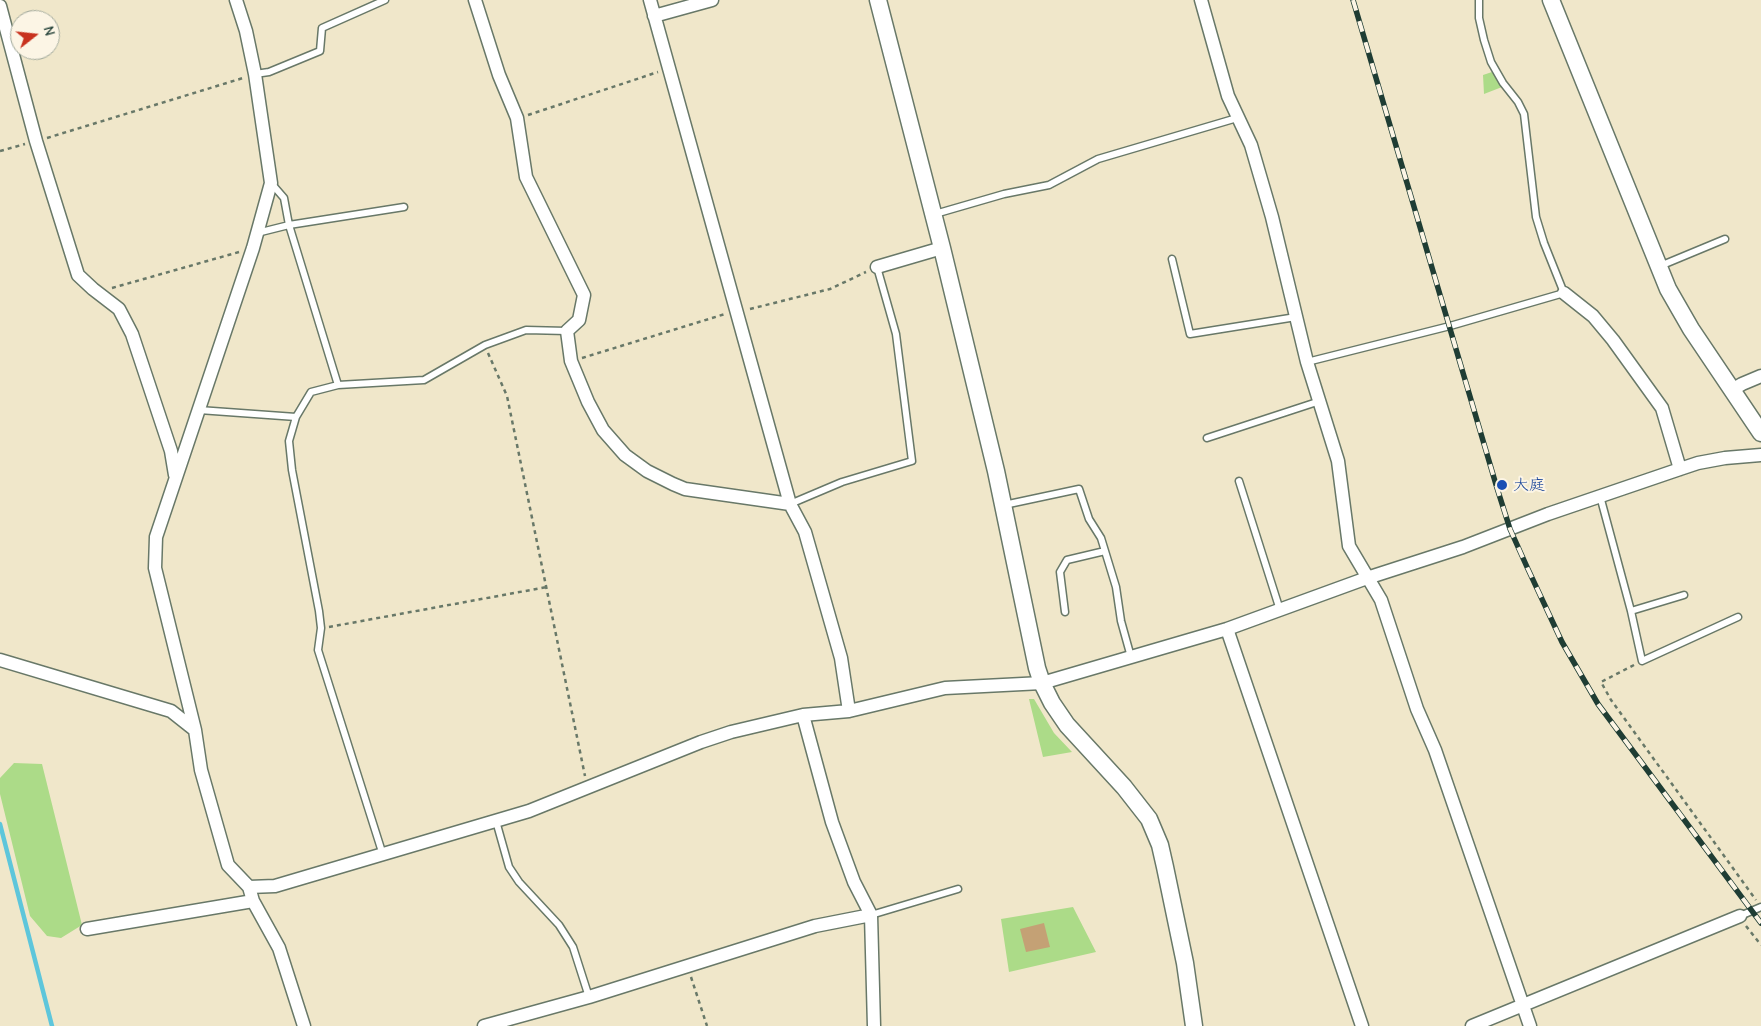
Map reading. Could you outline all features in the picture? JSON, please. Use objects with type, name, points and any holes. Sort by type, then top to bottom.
[{"type":"street","points":[[236,0],[246,31],[255,74],[271,183],[253,248],[156,538],[155,568],[195,730],[201,770],[228,865],[249,887],[253,901],[279,948],[304,1026]]},
{"type":"street","points":[[475,0],[499,75],[517,118],[526,177],[584,294],[579,320],[567,331],[571,361],[588,402],[603,430],[625,455],[647,472],[685,489],[790,504]]},
{"type":"street","points":[[650,0],[790,504],[805,532],[841,658],[848,711]]},
{"type":"street","points":[[654,16],[712,0]]},
{"type":"street","points":[[878,0],[942,248],[1003,505],[1037,668],[1052,703],[1067,725],[1124,787],[1149,819],[1160,845],[1165,867],[1185,963],[1194,1026]]},
{"type":"street","points":[[1201,0],[1228,96],[1251,145],[1272,217],[1307,362],[1338,461],[1349,546],[1381,600],[1530,1026]]},
{"type":"street","points":[[1551,0],[1668,288],[1691,329],[1761,433]]},
{"type":"street","points":[[0,6],[36,141],[78,275],[119,309],[132,334],[171,451],[175,478]]},
{"type":"street","points":[[876,267],[942,248]]},
{"type":"street","points":[[1564,294],[1593,316],[1613,340],[1662,408],[1680,468]]},
{"type":"street","points":[[1732,390],[1761,376]]},
{"type":"street","points":[[249,887],[274,886],[529,811],[701,742],[731,732],[803,715],[848,711],[945,688],[1042,683],[1227,629],[1367,578],[1463,547],[1680,468],[1725,458],[1761,455]]},
{"type":"street","points":[[1227,629],[1362,1026]]},
{"type":"street","points":[[0,660],[171,711],[195,730]]},
{"type":"street","points":[[803,715],[832,822],[854,882],[871,915],[874,1026]]},
{"type":"street","points":[[87,930],[253,901]]},
{"type":"street","points":[[484,1026],[590,997],[815,926],[871,915]]},
{"type":"street","points":[[1472,1026],[1740,916]]},
{"type":"lane","points":[[255,74],[269,72],[320,51],[322,28],[385,0]]},
{"type":"lane","points":[[1307,362],[1450,326],[1564,294],[1536,217],[1524,114],[1491,62],[1478,18],[1479,0]]},
{"type":"lane","points":[[933,215],[1004,194],[1049,185],[1098,159],[1237,118]]},
{"type":"lane","points":[[271,183],[284,198],[288,225],[338,385]]},
{"type":"lane","points":[[257,233],[288,225],[404,207]]},
{"type":"lane","points":[[1659,267],[1725,238]]},
{"type":"lane","points":[[1172,259],[1190,334],[1296,318]]},
{"type":"lane","points":[[790,504],[842,482],[912,461],[896,334],[876,267]]},
{"type":"lane","points":[[383,855],[318,650],[321,628],[319,611],[292,470],[289,441],[296,417],[311,392],[338,385],[424,380],[485,345],[526,330],[567,331]]},
{"type":"lane","points":[[1207,438],[1320,401]]},
{"type":"lane","points":[[200,410],[296,417]]},
{"type":"lane","points":[[1239,481],[1280,610]]},
{"type":"lane","points":[[1003,505],[1079,489],[1089,519],[1101,538],[1116,587],[1120,621],[1131,657]]},
{"type":"lane","points":[[1600,496],[1631,611],[1642,661],[1738,617]]},
{"type":"lane","points":[[1066,612],[1060,572],[1067,560],[1105,551]]},
{"type":"lane","points":[[1631,611],[1684,595]]},
{"type":"lane","points":[[496,821],[509,867],[519,882],[559,925],[573,947],[590,997]]},
{"type":"lane","points":[[871,915],[958,889]]},
{"type":"lane","points":[[1740,916],[1761,907]]},
{"type":"path","points":[[517,118],[669,69]]},
{"type":"path","points":[[0,151],[255,74]]},
{"type":"path","points":[[97,292],[253,248]]},
{"type":"path","points":[[571,361],[735,311],[751,309],[830,289],[876,267]]},
{"type":"path","points":[[485,345],[507,396],[588,787]]},
{"type":"path","points":[[321,628],[546,588]]},
{"type":"path","points":[[1642,661],[1602,682],[1611,700],[1761,907]]},
{"type":"path","points":[[1740,916],[1761,945]]},
{"type":"path","points":[[688,966],[707,1026]]},
{"type":"green space","points":[[1492,72],[1502,87],[1484,94],[1483,75]]},
{"type":"green space","points":[[1029,699],[1034,699],[1054,733],[1072,752],[1043,757]]},
{"type":"green space","points":[[14,763],[42,764],[82,925],[61,938],[47,936],[30,916],[0,794],[0,778]]},
{"type":"green space","points":[[1073,907],[1096,952],[1009,972],[1001,919]]},
{"type":"building","points":[[1044,923],[1050,947],[1026,952],[1020,929]]},
{"type":"waterway","points":[[0,824],[52,1026]]},
{"type":"railway","points":[[1353,0],[1510,529],[1562,642],[1598,704],[1761,923]]},
{"type":"place","name":"大庭","points":[[1502,485]]}]
